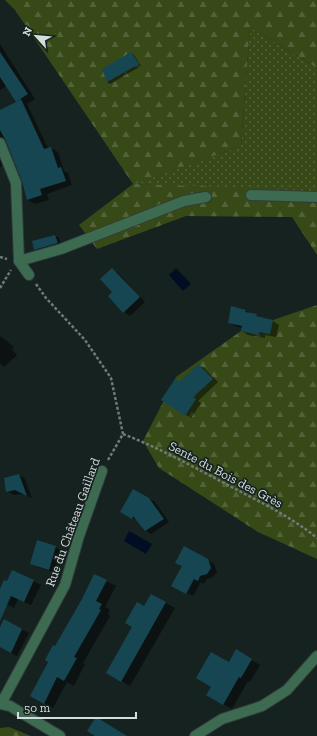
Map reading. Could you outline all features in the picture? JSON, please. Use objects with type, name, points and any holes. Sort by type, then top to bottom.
[{"type":"street","points":[[0,142],[16,184],[19,261],[30,275]]},
{"type":"street","points":[[251,195],[317,197]]},
{"type":"street","points":[[19,261],[61,249],[184,200],[206,197]]},
{"type":"street","name":"Rue du Château Gaillard","points":[[0,704],[65,585],[79,536],[102,471]]},
{"type":"street","points":[[195,736],[222,719],[262,706],[287,690],[317,656]]},
{"type":"street","points":[[0,704],[10,706],[60,736]]},
{"type":"path","points":[[30,275],[46,298],[86,340],[111,378],[123,434]]},
{"type":"path","points":[[0,288],[4,282]]},
{"type":"path","name":"Rue du Château Gaillard","points":[[102,471],[123,434]]},
{"type":"path","name":"Sente du Bois des Grès","points":[[123,434],[144,442],[244,493],[302,526],[317,538]]},
{"type":"green space","points":[[5,0],[317,0],[317,68],[250,27],[241,146],[135,184],[253,188],[317,195],[317,255],[292,217],[186,216],[97,249],[79,225],[133,184],[15,10]]},
{"type":"green space","points":[[250,27],[317,68],[317,195],[134,184],[241,146]]},
{"type":"green space","points":[[317,305],[317,559],[258,532],[159,468],[143,441],[176,377],[241,331]]},
{"type":"green space","points":[[9,727],[31,736],[0,736],[0,728]]},
{"type":"water","points":[[176,268],[191,284],[183,291],[169,275]]},
{"type":"water","points":[[129,531],[152,544],[146,554],[124,541]]},
{"type":"building","points":[[0,52],[28,94],[17,101],[21,99],[44,149],[51,147],[58,168],[61,167],[66,181],[40,189],[42,195],[27,200],[22,181],[0,130],[0,110],[16,102],[0,77]]},
{"type":"building","points":[[131,52],[139,64],[107,82],[102,69]]},
{"type":"building","points":[[55,235],[58,243],[34,250],[32,241]]},
{"type":"building","points":[[112,268],[140,297],[123,313],[108,296],[112,292],[100,279]]},
{"type":"building","points":[[231,306],[246,310],[245,312],[257,314],[256,316],[273,320],[270,334],[259,332],[258,335],[241,331],[242,326],[228,323]]},
{"type":"building","points":[[198,364],[213,379],[193,397],[196,399],[185,416],[161,400],[175,379],[179,382]]},
{"type":"building","points":[[19,474],[27,496],[15,490],[6,492],[4,478]]},
{"type":"building","points":[[133,489],[149,498],[164,519],[145,531],[133,516],[132,519],[120,512]]},
{"type":"building","points":[[37,540],[56,546],[49,570],[30,564]]},
{"type":"building","points":[[184,546],[208,559],[211,568],[207,574],[200,576],[198,581],[194,579],[186,594],[171,586],[182,566],[175,563]]},
{"type":"building","points":[[12,570],[34,580],[24,602],[11,596],[0,621],[0,589],[4,580],[7,581]]},
{"type":"building","points":[[94,574],[107,580],[96,601],[102,604],[99,609],[101,610],[74,657],[77,658],[64,681],[57,677],[44,704],[30,696],[48,662],[45,660],[53,645],[55,646],[82,599]]},
{"type":"building","points":[[151,594],[166,602],[121,682],[106,673],[132,627],[125,623],[137,602],[144,606]]},
{"type":"building","points":[[4,619],[22,629],[11,653],[0,647],[0,627]]},
{"type":"building","points":[[236,649],[252,659],[241,678],[239,677],[223,705],[206,695],[211,687],[196,678],[211,652],[229,662]]},
{"type":"building","points":[[96,717],[127,736],[95,736],[87,731]]}]
